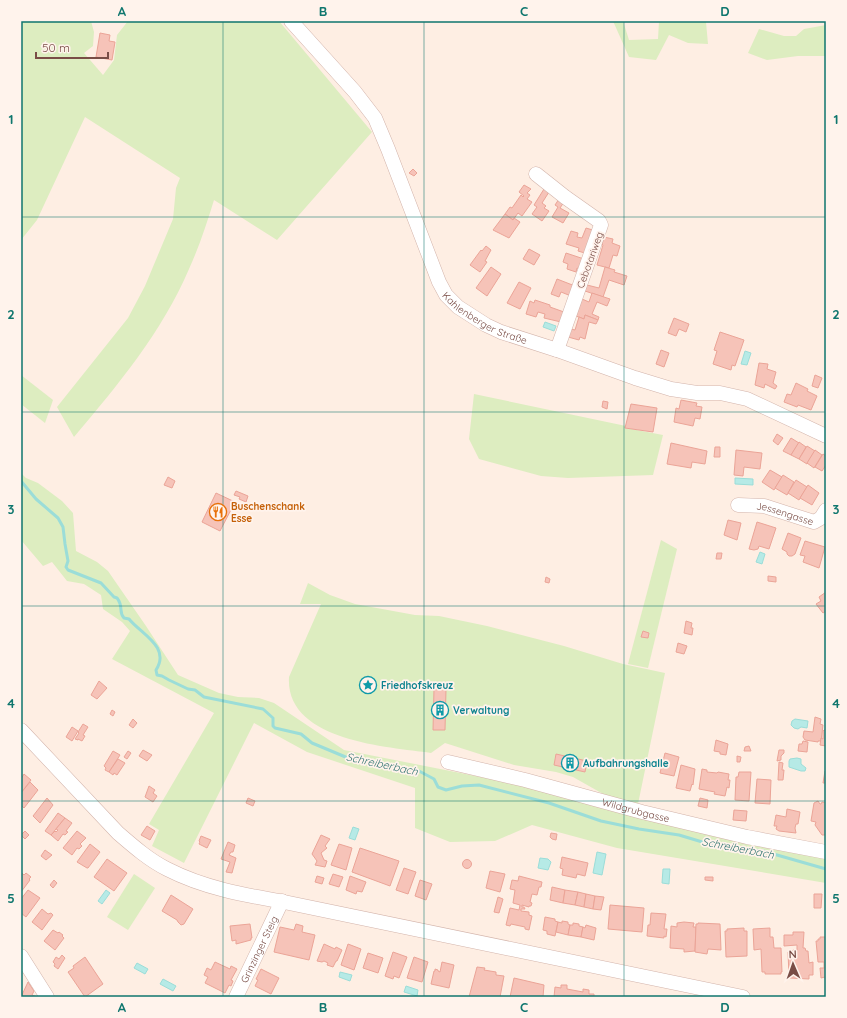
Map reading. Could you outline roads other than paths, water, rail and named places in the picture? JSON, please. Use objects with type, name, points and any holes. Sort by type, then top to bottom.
[{"type":"street","name":"Kahlenberger Straße","points":[[291,21],[355,92],[375,118],[434,270],[446,296],[458,307],[486,325],[501,332],[671,389],[691,392],[720,393],[747,399],[826,436]]},
{"type":"street","name":"Cebotariweg","points":[[536,174],[599,221],[601,225],[557,350]]},
{"type":"street","name":"Jessengasse","points":[[738,505],[764,506],[814,522],[821,518],[826,510]]},
{"type":"street","points":[[21,730],[118,833],[147,857],[167,869],[206,885],[248,896],[282,901],[744,997]]},
{"type":"street","name":"Wildgrubgasse","points":[[448,762],[525,780],[642,812],[747,837],[826,852]]},
{"type":"street","name":"Grinzinger Steig","points":[[236,997],[282,901]]},
{"type":"street","points":[[21,956],[47,997]]},
{"type":"water","points":[[545,322],[556,326],[554,331],[543,327]]},
{"type":"water","points":[[745,351],[751,353],[747,365],[741,364]]},
{"type":"water","points":[[735,478],[753,479],[753,485],[735,484]]},
{"type":"water","points":[[760,552],[765,554],[762,564],[756,562]]},
{"type":"water","points":[[795,719],[808,721],[807,728],[794,728],[791,725],[792,721]]},
{"type":"water","points":[[790,759],[801,759],[801,764],[806,768],[805,771],[789,767]]},
{"type":"water","points":[[353,827],[359,829],[355,840],[349,838]]},
{"type":"water","points":[[597,852],[606,854],[602,875],[593,873]]},
{"type":"water","points":[[540,858],[548,859],[551,862],[548,870],[538,868]]},
{"type":"water","points":[[663,869],[670,869],[669,884],[662,883]]},
{"type":"water","points":[[106,890],[110,893],[102,904],[98,901]]},
{"type":"water","points":[[137,963],[148,969],[145,974],[134,968]]},
{"type":"water","points":[[340,972],[352,975],[350,981],[339,977]]},
{"type":"water","points":[[163,979],[176,986],[173,991],[160,984]]},
{"type":"water","points":[[406,986],[418,990],[417,996],[404,992]]},
{"type":"waterway","name":"Schreiberbach","points":[[21,481],[36,499],[58,518],[63,527],[68,561],[66,567],[68,570],[101,583],[119,601],[122,616],[129,619],[153,642],[160,654],[160,662],[156,670],[157,675],[188,689],[195,690],[204,697],[263,709],[273,718],[273,726],[275,728],[301,734],[312,743],[348,758],[419,771],[434,779],[438,787],[446,790],[462,786],[479,785],[549,803],[601,821],[679,835],[719,847],[763,851],[826,869]]},
{"type":"place","name":"Buschenschank Esse","points":[[218,512]]},
{"type":"place","name":"Friedhofskreuz","points":[[368,685]]},
{"type":"place","name":"Verwaltung","points":[[440,710]]},
{"type":"place","name":"Aufbahrungshalle","points":[[570,763]]}]
